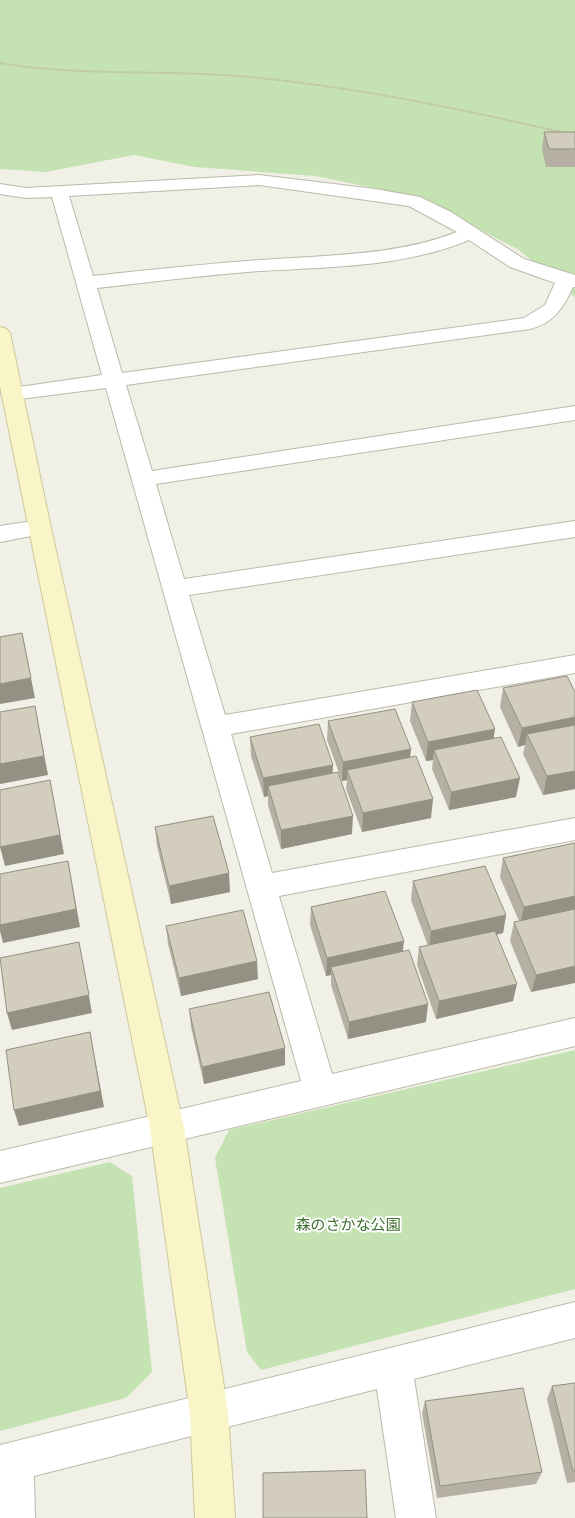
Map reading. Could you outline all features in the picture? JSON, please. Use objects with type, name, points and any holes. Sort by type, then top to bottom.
[{"type":"street","points":[[0,189],[26,193],[259,180],[312,185],[414,201],[445,216],[517,263],[571,280],[553,308],[530,323],[12,394]]},
{"type":"street","points":[[59,191],[322,1092]]},
{"type":"street","points":[[85,283],[212,269],[343,260],[406,253],[436,247],[471,233]]},
{"type":"street","points":[[0,333],[39,528],[168,1128],[209,1413],[215,1518]]},
{"type":"street","points":[[143,479],[575,413]]},
{"type":"street","points":[[0,534],[39,528]]},
{"type":"street","points":[[175,589],[575,529]]},
{"type":"street","points":[[215,728],[575,664]]},
{"type":"street","points":[[262,887],[575,829]]},
{"type":"street","points":[[0,1168],[575,1032]]},
{"type":"street","points":[[15,1518],[7,1463],[575,1320]]},
{"type":"street","points":[[393,1366],[416,1518]]},
{"type":"path","points":[[0,63],[31,70],[66,73],[202,73],[330,85],[470,111],[565,133]]},
{"type":"green space","points":[[0,0],[575,0],[575,297],[519,250],[416,197],[316,176],[195,167],[134,155],[46,172],[0,169]]},
{"type":"green space","name":"森のさかな公園","points":[[575,1050],[575,1289],[261,1370],[247,1352],[215,1158],[229,1130]]},
{"type":"green space","points":[[110,1162],[132,1176],[152,1372],[126,1398],[0,1431],[0,1188]]},
{"type":"building","points":[[544,132],[575,132],[575,149],[549,149]]},
{"type":"building","points":[[22,633],[31,678],[0,684],[0,637]]},
{"type":"building","points":[[567,676],[575,692],[575,717],[522,728],[503,688]]},
{"type":"building","points":[[477,690],[495,729],[428,742],[412,702]]},
{"type":"building","points":[[35,706],[44,756],[0,764],[0,712]]},
{"type":"building","points":[[395,709],[411,749],[343,762],[328,721]]},
{"type":"building","points":[[319,724],[333,765],[263,778],[250,737]]},
{"type":"building","points":[[575,725],[575,771],[547,776],[527,734]]},
{"type":"building","points":[[501,737],[520,778],[451,792],[434,750]]},
{"type":"building","points":[[416,756],[433,799],[363,813],[347,770]]},
{"type":"building","points":[[338,772],[353,816],[281,830],[268,786]]},
{"type":"building","points":[[50,780],[60,835],[0,847],[0,790]]},
{"type":"building","points":[[213,816],[229,873],[169,886],[155,827]]},
{"type":"building","points":[[575,843],[575,896],[524,907],[503,858]]},
{"type":"building","points":[[68,861],[76,909],[0,925],[0,874]]},
{"type":"building","points":[[485,866],[506,915],[431,931],[413,881]]},
{"type":"building","points":[[385,891],[404,941],[327,958],[311,907]]},
{"type":"building","points":[[575,909],[575,966],[536,975],[514,922]]},
{"type":"building","points":[[243,910],[257,961],[179,978],[166,926]]},
{"type":"building","points":[[495,931],[517,984],[439,1001],[419,947]]},
{"type":"building","points":[[79,942],[89,995],[7,1013],[0,958]]},
{"type":"building","points":[[409,950],[428,1004],[349,1022],[331,967]]},
{"type":"building","points":[[269,992],[285,1048],[202,1067],[189,1009]]},
{"type":"building","points":[[90,1032],[100,1091],[14,1110],[6,1050]]},
{"type":"building","points":[[575,1383],[575,1471],[573,1471],[552,1386]]},
{"type":"building","points":[[523,1388],[542,1472],[440,1486],[425,1401]]},
{"type":"building","points":[[365,1470],[367,1518],[263,1518],[263,1473]]}]
